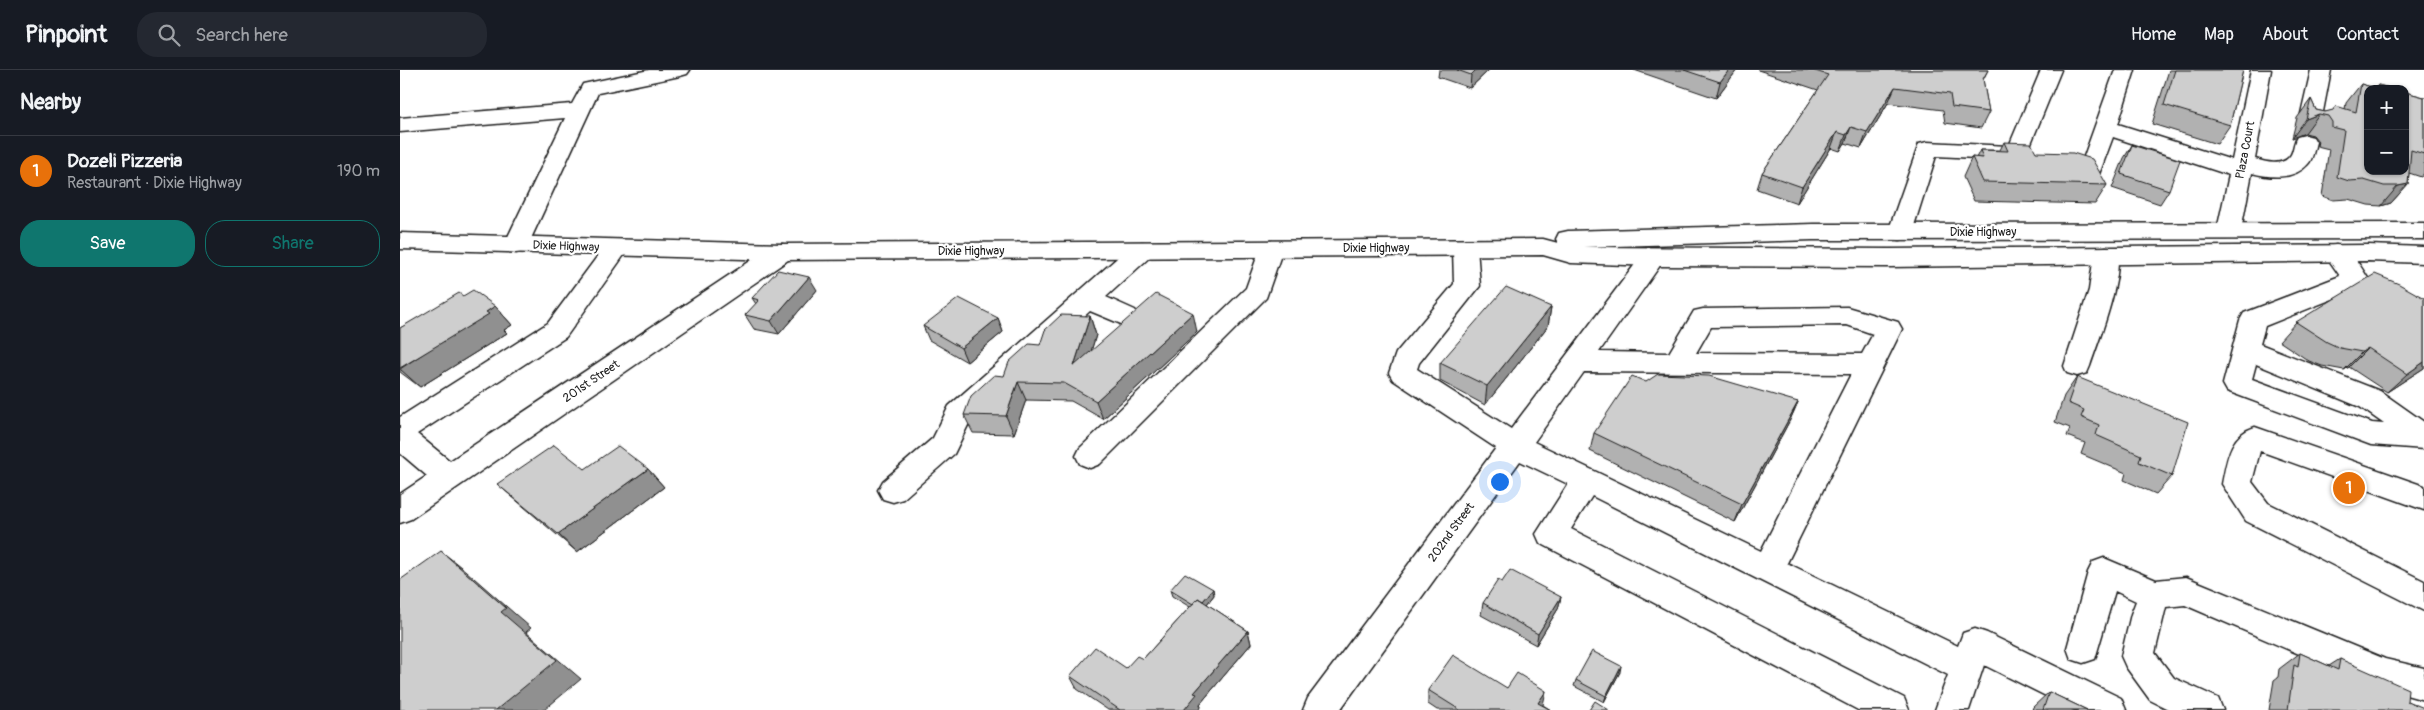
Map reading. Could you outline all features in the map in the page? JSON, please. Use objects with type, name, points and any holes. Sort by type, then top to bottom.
[{"type":"main road","points":[[516,244],[595,79],[672,70]]},
{"type":"main road","points":[[2017,153],[2051,70]]},
{"type":"main road","points":[[1900,232],[1928,149],[2034,154],[2090,172],[2125,70]]},
{"type":"main road","name":"Plaza Court","points":[[2229,230],[2261,70]]},
{"type":"main road","points":[[2105,127],[2242,167],[2281,170],[2300,160],[2321,70]]},
{"type":"main road","points":[[400,125],[580,110]]},
{"type":"main road","name":"Dixie Highway","points":[[1543,247],[1572,238],[1813,232],[2424,231]]},
{"type":"main road","name":"Dixie Highway","points":[[400,241],[782,252],[1543,247],[1572,255],[1654,257],[1888,258],[2336,253],[2424,255]]},
{"type":"main road","points":[[400,431],[557,330],[617,248]]},
{"type":"main road","points":[[1465,248],[1468,286],[1406,360],[1403,374],[1514,446],[1587,480],[1966,667]]},
{"type":"main road","points":[[1090,456],[1257,292],[1270,249]]},
{"type":"main road","points":[[893,490],[944,446],[959,414],[1142,250]]},
{"type":"main road","name":"201st Street","points":[[400,510],[782,252]]},
{"type":"main road","points":[[2336,253],[2367,284],[2253,320],[2237,384],[2371,434],[2424,437]]},
{"type":"main road","points":[[2368,253],[2424,272]]},
{"type":"main road","points":[[2077,366],[2102,290],[2106,255]]},
{"type":"main road","name":"202nd Street","points":[[1320,710],[1654,257]]},
{"type":"main road","points":[[1087,299],[1126,318]]},
{"type":"main road","points":[[1676,363],[1703,318],[1847,316],[1889,330],[1870,364],[1768,569]]},
{"type":"main road","points":[[2246,349],[2370,399],[2424,437]]},
{"type":"main road","points":[[1576,362],[1870,364]]},
{"type":"main road","points":[[400,436],[448,478]]},
{"type":"main road","points":[[2424,498],[2255,438],[2244,449],[2238,484],[2257,512],[2424,597]]},
{"type":"main road","points":[[1587,480],[1552,534],[1892,710]]},
{"type":"main road","points":[[2083,648],[2104,572],[2155,594],[2186,591],[2383,674],[2424,684]]},
{"type":"main road","points":[[2155,594],[2147,614],[2138,656],[2162,689],[2206,710]]},
{"type":"main road","points":[[1952,710],[1975,644],[2109,710]]},
{"type":"building","points":[[1457,70],[1476,70],[1471,75]]},
{"type":"building","points":[[1684,70],[1729,70],[1720,82]]},
{"type":"building","points":[[1812,70],[1988,70],[1983,79],[1989,112],[1952,107],[1950,94],[1895,87],[1867,132],[1851,127],[1846,135],[1837,132],[1802,187],[1762,173],[1828,75]]},
{"type":"building","points":[[2175,70],[2243,70],[2230,125],[2164,105]]},
{"type":"building","points":[[2361,84],[2364,85],[2364,175],[2409,175],[2408,184],[2384,186],[2364,180],[2349,181],[2337,177],[2344,130],[2332,127],[2332,122],[2328,116],[2319,114],[2306,119],[2311,99],[2316,110],[2325,112],[2333,110],[2336,106],[2356,112]]},
{"type":"building","points":[[2409,93],[2424,97],[2424,154],[2411,150],[2409,173]]},
{"type":"building","points":[[2004,142],[2031,143],[2036,152],[2073,153],[2092,159],[2107,185],[1983,182],[1972,157],[1983,158],[1980,150],[2008,151]]},
{"type":"building","points":[[2132,145],[2180,160],[2169,190],[2121,174]]},
{"type":"building","points":[[778,270],[809,277],[771,321],[745,315],[759,300],[752,298]]},
{"type":"building","points":[[2375,274],[2399,284],[2424,298],[2424,362],[2407,374],[2368,348],[2362,352],[2340,348],[2296,322]]},
{"type":"building","points":[[1506,287],[1551,307],[1487,386],[1440,363]]},
{"type":"building","points":[[473,290],[495,306],[486,312],[489,314],[400,368],[400,328],[459,293],[463,296]]},
{"type":"building","points":[[1156,294],[1193,313],[1096,401],[1064,383],[1018,382],[1006,416],[964,415],[971,396],[994,375],[1004,376],[1009,362],[1029,344],[1040,345],[1045,330],[1061,315],[1090,316],[1074,366]]},
{"type":"building","points":[[959,298],[998,318],[961,348],[923,326]]},
{"type":"building","points":[[1658,374],[1709,376],[1798,402],[1742,504],[1594,433],[1632,376],[1646,382]]},
{"type":"building","points":[[2077,377],[2188,422],[2172,476],[2139,462],[2141,455],[2096,435],[2099,425],[2081,417],[2084,410],[2068,403]]},
{"type":"building","points":[[554,445],[585,469],[618,446],[648,469],[558,534],[497,484]]},
{"type":"building","points":[[441,551],[506,608],[501,612],[557,660],[496,710],[400,710],[400,580]]},
{"type":"building","points":[[1510,570],[1561,597],[1538,634],[1483,603],[1498,580],[1502,582]]},
{"type":"building","points":[[1185,573],[1213,589],[1203,601],[1198,598],[1193,604],[1170,590]]},
{"type":"building","points":[[1198,598],[1248,631],[1194,693],[1197,694],[1184,710],[1120,710],[1070,676],[1095,647],[1126,668],[1137,656],[1143,659]]},
{"type":"building","points":[[1592,651],[1621,666],[1606,696],[1576,680]]},
{"type":"building","points":[[2300,653],[2338,670],[2340,659],[2408,689],[2407,701],[2424,708],[2424,710],[2288,710],[2294,665],[2298,667]]},
{"type":"building","points":[[1453,655],[1507,688],[1517,673],[1546,691],[1538,703],[1551,710],[1460,710],[1428,690]]},
{"type":"building","points":[[2049,692],[2087,710],[2043,710]]},
{"type":"building","points":[[1595,701],[1609,710],[1589,710]]},
{"type":"place","name":"Dozeli Pizzeria","points":[[2349,488]]}]
